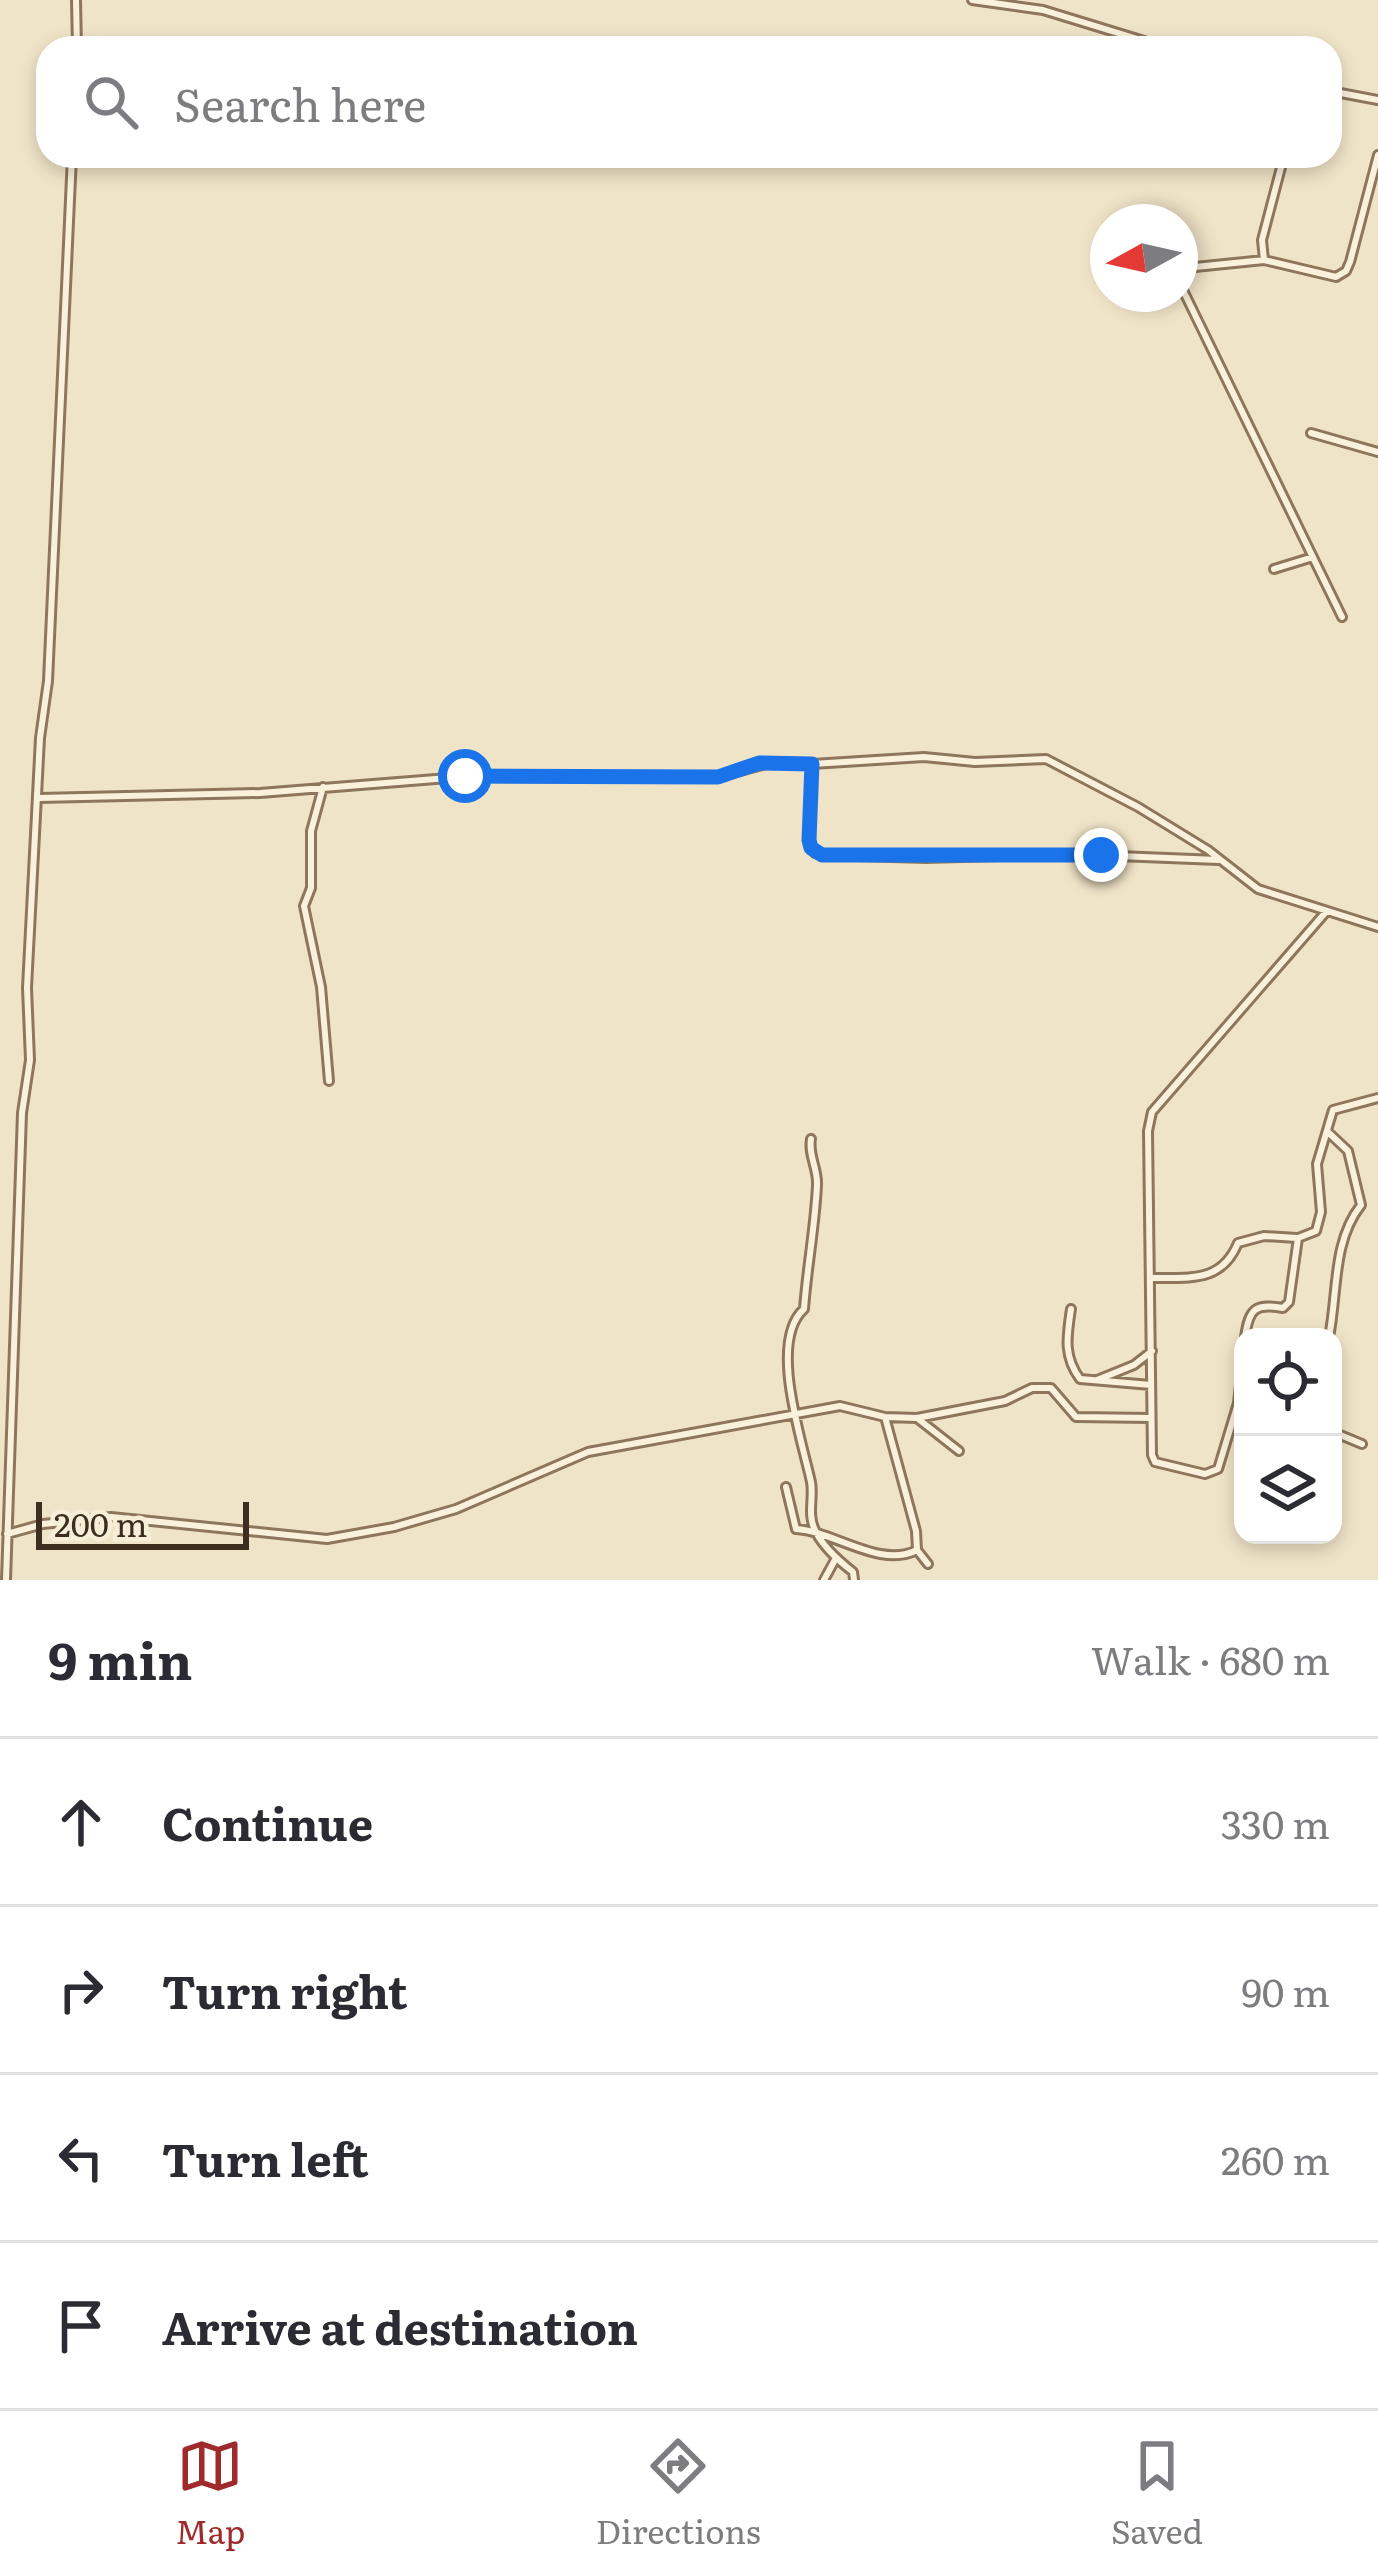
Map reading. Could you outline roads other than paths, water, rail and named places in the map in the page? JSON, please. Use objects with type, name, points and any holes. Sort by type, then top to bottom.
[{"type":"street","points":[[76,0],[77,36]]},
{"type":"street","points":[[972,0],[1043,10],[1128,36]]},
{"type":"street","points":[[1342,93],[1378,100]]},
{"type":"street","points":[[1198,268],[1264,260],[1336,277],[1346,271],[1378,155]]},
{"type":"street","points":[[6,1580],[22,1113],[30,1060],[27,988],[48,681],[71,168]]},
{"type":"street","points":[[1264,260],[1262,239],[1281,168]]},
{"type":"street","points":[[1194,312],[1342,617]]},
{"type":"street","points":[[1311,433],[1378,452]]},
{"type":"street","points":[[1274,569],[1313,557]]},
{"type":"street","points":[[39,798],[194,796],[486,775],[718,777],[759,763],[924,757],[976,762],[1046,759],[1138,807],[1222,860],[1258,889],[1325,913],[1377,923]]},
{"type":"street","points":[[812,764],[809,840],[811,848],[822,855],[1068,854],[1222,860]]},
{"type":"street","points":[[323,787],[311,831],[310,888],[304,906],[321,987],[329,1081]]},
{"type":"street","points":[[1234,1421],[1218,1468],[1205,1474],[1155,1462],[1148,1131],[1152,1112],[1325,913]]},
{"type":"street","points":[[1151,1278],[1209,1277],[1231,1260],[1238,1244],[1264,1236],[1298,1238],[1316,1231],[1322,1212],[1317,1164],[1333,1110],[1378,1098]]},
{"type":"street","points":[[1329,1133],[1348,1151],[1361,1205],[1348,1221],[1341,1244],[1331,1328]]},
{"type":"street","points":[[811,1139],[817,1180],[804,1309],[792,1320],[789,1337],[789,1400],[812,1485],[814,1530],[853,1572],[854,1580]]},
{"type":"street","points":[[1248,1328],[1254,1307],[1283,1308],[1289,1302],[1298,1238]]},
{"type":"street","points":[[1071,1309],[1068,1363],[1080,1379],[1151,1385]]},
{"type":"street","points":[[1094,1382],[1134,1365],[1152,1351]]},
{"type":"street","points":[[7,1534],[43,1524],[111,1517],[327,1539],[456,1509],[588,1452],[840,1406],[885,1417],[917,1418],[1005,1401],[1032,1388],[1052,1388],[1076,1417],[1151,1418]]},
{"type":"street","points":[[885,1417],[917,1550],[928,1564]]},
{"type":"street","points":[[917,1418],[959,1451]]},
{"type":"street","points":[[1342,1436],[1362,1444]]},
{"type":"street","points":[[786,1486],[796,1529],[814,1530],[892,1557],[917,1550]]},
{"type":"street","points":[[824,1580],[836,1558]]}]
